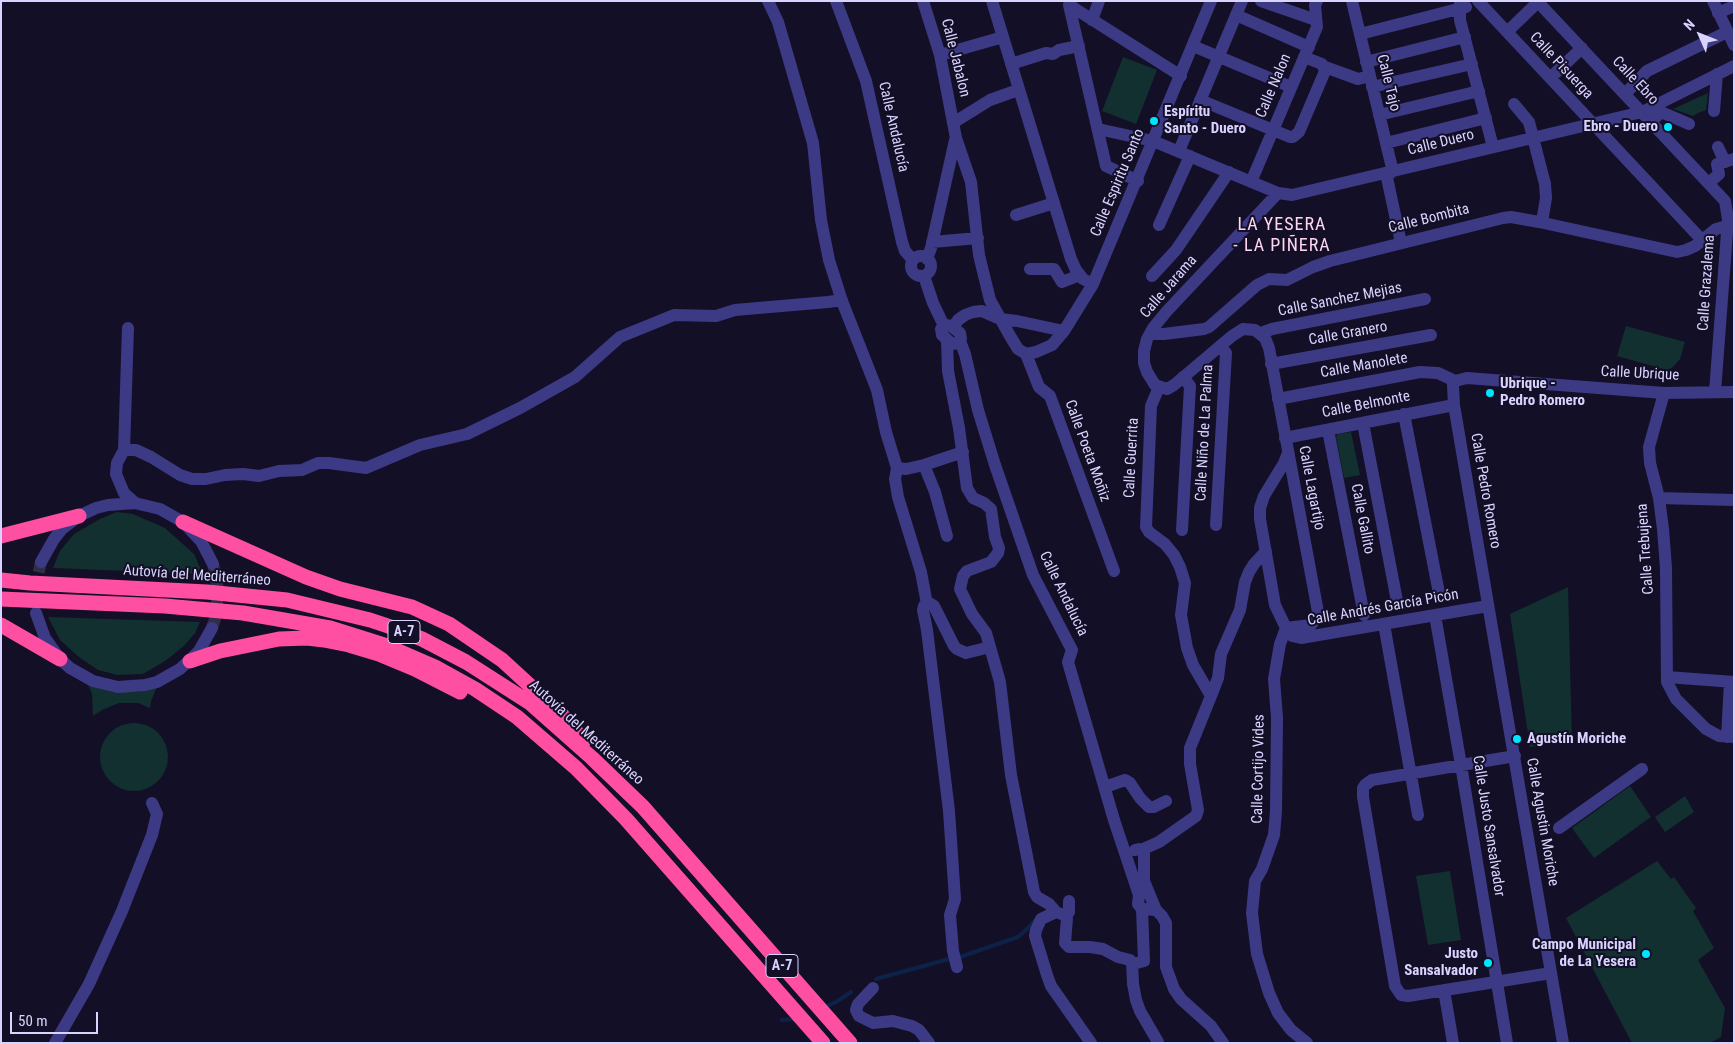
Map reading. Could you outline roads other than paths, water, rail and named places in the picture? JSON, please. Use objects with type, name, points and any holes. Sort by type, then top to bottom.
[{"type":"highway","points":[[1,536],[79,516]]},
{"type":"highway","points":[[183,522],[306,577],[340,589],[412,607],[449,624],[502,660],[562,715],[586,743],[592,758]]},
{"type":"highway","name":"Autovía del Mediterráneo","points":[[1,580],[258,596],[318,606],[370,620],[422,639],[466,662],[530,703],[592,758],[642,807],[850,1043]]},
{"type":"highway","name":"A-7","points":[[1,599],[165,606],[233,612],[330,628],[384,645],[423,661],[475,689],[517,717],[576,768],[626,819],[823,1043]]},
{"type":"highway","points":[[1,625],[60,659]]},
{"type":"highway","points":[[190,661],[220,651],[279,639],[307,638],[349,644],[415,669],[493,710],[517,717]]},
{"type":"street","points":[[768,1],[778,22],[813,143],[821,220],[829,260],[842,300],[877,390],[886,432],[897,468],[894,479],[898,497],[921,572],[927,604]]},
{"type":"street","name":"Calle Andalucía","points":[[836,1],[866,81],[902,242],[905,251],[913,260]]},
{"type":"street","points":[[992,1],[1071,259],[1083,279],[1093,284]]},
{"type":"street","points":[[1092,20],[1099,1]]},
{"type":"street","name":"Calle Espiritu Santo","points":[[1026,354],[1036,352],[1052,344],[1064,331],[1093,284],[1138,180],[1211,1]]},
{"type":"street","points":[[1159,225],[1184,154],[1200,100],[1242,1]]},
{"type":"street","points":[[1261,1],[1316,20]]},
{"type":"street","name":"Calle Nalon","points":[[1251,182],[1317,27],[1315,5],[1317,1]]},
{"type":"street","name":"Calle Tajo","points":[[1352,1],[1386,143],[1401,243]]},
{"type":"street","points":[[1360,34],[1478,1]]},
{"type":"street","name":"Calle Pisuerga","points":[[1478,1],[1702,240]]},
{"type":"street","name":"Calle Jabalon","points":[[924,2],[940,55],[953,123]]},
{"type":"street","points":[[1507,32],[1538,2]]},
{"type":"street","name":"Calle Ebro","points":[[1538,2],[1709,183]]},
{"type":"street","points":[[1070,3],[1092,20],[1181,76]]},
{"type":"street","points":[[1070,3],[1106,166],[1138,180]]},
{"type":"street","points":[[1460,6],[1460,20],[1493,147]]},
{"type":"street","points":[[1734,6],[1716,7],[1726,32],[1734,45]]},
{"type":"street","points":[[1236,14],[1306,52],[1325,67],[1371,82],[1472,64]]},
{"type":"street","points":[[1625,94],[1647,71],[1726,32]]},
{"type":"street","points":[[940,55],[1003,37]]},
{"type":"street","points":[[1366,62],[1465,38]]},
{"type":"street","points":[[1011,64],[1046,53],[1053,54],[1059,50],[1079,46]]},
{"type":"street","points":[[1193,46],[1291,88]]},
{"type":"street","points":[[1550,78],[1582,48]]},
{"type":"street","name":"Calle Duero","points":[[1098,129],[1153,141],[1278,193],[1292,194],[1533,137],[1593,124],[1647,117],[1659,108],[1734,66]]},
{"type":"street","points":[[1200,100],[1290,138],[1298,134],[1325,67]]},
{"type":"street","points":[[1714,111],[1717,74]]},
{"type":"street","points":[[953,123],[990,100],[1018,90]]},
{"type":"street","points":[[1379,114],[1479,91]]},
{"type":"street","points":[[1514,104],[1530,122],[1546,192],[1542,222]]},
{"type":"street","points":[[1659,108],[1689,124]]},
{"type":"street","points":[[1386,143],[1486,118]]},
{"type":"street","name":"Calle Poeta Moñiz","points":[[953,123],[980,219],[978,238],[986,261],[990,300],[1018,349],[1026,354],[1039,387],[1050,396],[1114,571]]},
{"type":"street","points":[[927,259],[920,257],[913,260],[911,268],[918,276],[924,276],[930,269],[927,259],[956,138]]},
{"type":"street","points":[[1709,183],[1719,174],[1717,164],[1729,160],[1718,147]]},
{"type":"street","points":[[1152,276],[1176,250],[1228,172]]},
{"type":"street","name":"Calle Grazalema","points":[[1709,183],[1725,201],[1728,211],[1715,392]]},
{"type":"street","name":"Calle Jarama","points":[[1159,387],[1151,379],[1144,363],[1144,351],[1150,334],[1167,311],[1278,193]]},
{"type":"street","points":[[1016,215],[1054,203]]},
{"type":"street","name":"Calle Bombita","points":[[1150,334],[1204,329],[1214,324],[1262,282],[1268,279],[1287,280],[1330,261],[1503,218],[1511,217],[1542,222],[1677,252],[1686,250],[1716,229],[1727,226]]},
{"type":"street","points":[[932,242],[978,238]]},
{"type":"street","points":[[1030,269],[1054,269],[1062,282],[1080,275]]},
{"type":"street","points":[[924,276],[933,303],[949,327]]},
{"type":"street","name":"Calle Sanchez Mejias","points":[[1261,333],[1425,299]]},
{"type":"street","points":[[124,450],[136,450],[180,475],[192,479],[243,474],[259,476],[279,471],[302,470],[318,464],[366,468],[420,445],[467,434],[520,408],[575,377],[620,338],[674,315],[716,316],[735,310],[842,300]]},
{"type":"street","points":[[1064,331],[1000,319],[982,311],[965,315],[949,327],[941,329],[941,333],[953,341],[948,371],[967,488],[973,498],[984,502],[991,509],[998,548],[998,553],[991,562],[967,571],[963,576],[960,589],[972,614],[986,633],[1000,682],[1013,784],[1034,892],[1041,900],[1049,904],[1068,921],[1065,943],[1069,948],[1090,946],[1103,949],[1122,959],[1130,960],[1133,964],[1133,984],[1136,1000],[1140,1011],[1158,1042]]},
{"type":"street","points":[[128,328],[124,450],[117,463],[116,474],[118,483],[124,493],[135,503]]},
{"type":"street","points":[[1159,387],[1167,389],[1171,387],[1243,329],[1255,330],[1261,333]]},
{"type":"street","name":"Calle Lagartijo","points":[[1261,333],[1269,348],[1318,612],[1316,619],[1311,624],[1286,628]]},
{"type":"street","name":"Calle Granero","points":[[1272,364],[1431,336]]},
{"type":"street","name":"Calle Andalucía","points":[[953,341],[965,354],[978,410],[1033,575],[1072,650],[1068,662],[1127,861],[1139,894],[1138,904],[1142,909],[1144,961],[1133,964]]},
{"type":"street","name":"Calle Niño de La Palma","points":[[1216,525],[1226,353],[1220,346]]},
{"type":"street","name":"Calle Manolete","points":[[1278,398],[1420,372],[1438,372],[1455,381]]},
{"type":"street","points":[[1182,530],[1190,386],[1183,377]]},
{"type":"street","name":"Calle Ubrique","points":[[1455,381],[1467,378],[1664,393],[1734,392]]},
{"type":"street","name":"Calle Pedro Romero","points":[[1455,381],[1453,385],[1454,405],[1488,606]]},
{"type":"street","name":"Calle Guerrita","points":[[1159,387],[1151,406],[1145,522],[1149,532],[1165,544],[1174,554],[1180,567],[1185,582],[1181,615],[1187,648],[1193,665],[1211,696]]},
{"type":"street","name":"Calle Trebujena","points":[[1664,393],[1649,447],[1650,463],[1659,498],[1666,568],[1666,677]]},
{"type":"street","name":"Calle Belmonte","points":[[1285,438],[1454,405]]},
{"type":"street","points":[[1404,414],[1438,593]]},
{"type":"street","points":[[1363,423],[1397,601]]},
{"type":"street","name":"Calle Gallito","points":[[1328,430],[1364,615]]},
{"type":"street","points":[[897,468],[906,469],[924,465],[962,452]]},
{"type":"street","points":[[1286,628],[1275,605],[1260,508],[1264,496],[1288,453]]},
{"type":"street","points":[[924,465],[935,492],[947,536]]},
{"type":"street","points":[[1659,498],[1734,500]]},
{"type":"street","points":[[41,562],[62,529],[79,516],[108,505],[135,503],[160,509],[183,522],[201,541],[213,564]]},
{"type":"street","points":[[1127,861],[1135,849],[1141,850],[1144,847],[1159,842],[1196,816],[1198,810],[1190,764],[1190,748],[1218,678],[1221,654],[1240,610],[1245,582],[1254,564],[1266,551]]},
{"type":"street","points":[[927,604],[934,606],[957,649],[966,653],[990,647]]},
{"type":"street","points":[[927,604],[923,610],[949,811],[955,899],[950,915],[953,951],[957,967]]},
{"type":"street","name":"Calle Andrés García Picón","points":[[1286,628],[1292,636],[1298,638],[1488,606]]},
{"type":"street","name":"Calle Agustin Moriche","points":[[1488,606],[1563,1043]]},
{"type":"street","points":[[36,613],[45,638],[60,659],[75,672],[105,685],[131,687],[157,682],[190,661],[206,640],[212,628]]},
{"type":"street","name":"Calle Justo Sansalvador","points":[[1435,615],[1507,1043]]},
{"type":"street","points":[[1384,624],[1418,815]]},
{"type":"street","name":"Calle Cortijo Vides","points":[[1286,628],[1280,644],[1274,679],[1278,718],[1274,835],[1262,869],[1255,882],[1252,913],[1257,954],[1272,1000],[1278,1013],[1291,1030],[1308,1043]]},
{"type":"street","points":[[1666,677],[1732,682],[1730,737],[1719,736],[1706,729],[1676,699],[1666,677]]},
{"type":"street","points":[[1515,756],[1376,779],[1365,785],[1363,792],[1396,990],[1401,995],[1408,996],[1551,973]]},
{"type":"street","points":[[1560,828],[1642,769]]},
{"type":"street","points":[[1105,788],[1125,780],[1130,783],[1136,794],[1149,807],[1154,807],[1166,801]]},
{"type":"street","points":[[55,1043],[89,984],[122,911],[152,835],[157,814],[152,803]]},
{"type":"street","points":[[1141,850],[1144,855],[1144,881],[1156,910],[1166,923],[1166,967],[1174,989],[1181,999],[1211,1026],[1223,1043]]},
{"type":"street","points":[[1069,901],[1069,912],[1041,918],[1036,936],[1037,943],[1052,986],[1091,1043]]},
{"type":"street","points":[[1142,909],[1156,910]]},
{"type":"street","points":[[873,988],[858,1004],[856,1010],[859,1016],[873,1023],[893,1021],[912,1026],[919,1030],[928,1043]]},
{"type":"street","points":[[1444,990],[1453,1043]]},
{"type":"waterway","points":[[960,957],[1018,937],[1035,920]]},
{"type":"waterway","points":[[876,979],[949,959]]},
{"type":"waterway","points":[[823,1008],[851,992]]},
{"type":"waterway","points":[[782,1020],[796,1019]]},
{"type":"tunnel","points":[[35,608],[35,587],[41,562]]},
{"type":"tunnel","points":[[212,628],[216,616],[218,589],[213,564]]},
{"type":"place","name":"Espíritu Santo - Duero","points":[[1154,121]]},
{"type":"place","name":"Ebro - Duero","points":[[1668,127]]},
{"type":"place","name":"Ubrique - Pedro Romero","points":[[1490,393]]},
{"type":"place","name":"Agustín Moriche","points":[[1517,739]]},
{"type":"place","name":"Campo Municipal de La Yesera","points":[[1646,954]]},
{"type":"place","name":"Justo Sansalvador","points":[[1488,963]]},
{"type":"district","name":"LA YESERA - LA PIÑERA","points":[[1282,235]]}]
